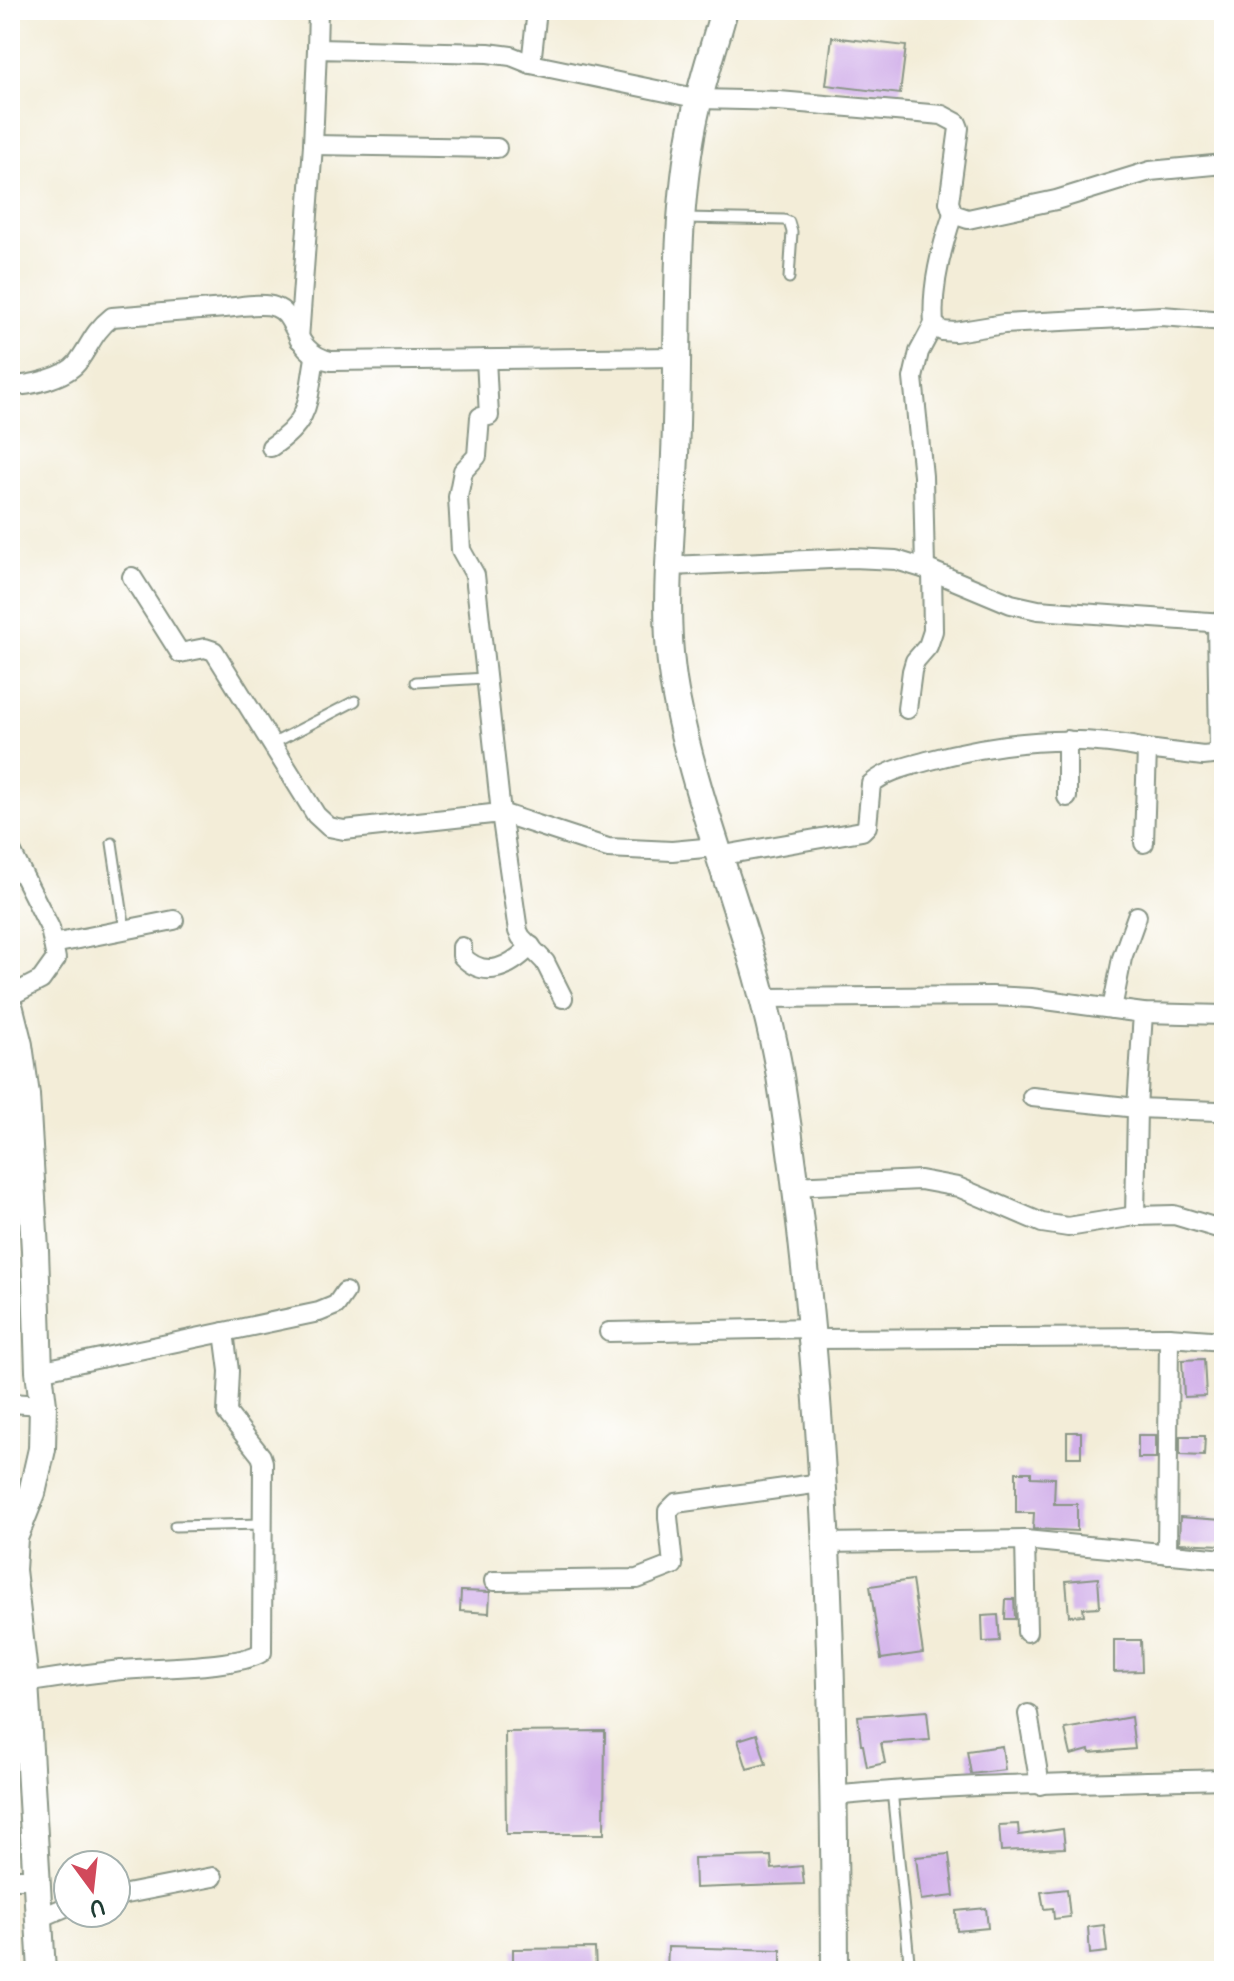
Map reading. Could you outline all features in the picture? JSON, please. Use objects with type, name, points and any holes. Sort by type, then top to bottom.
[{"type":"street","points":[[299,339],[313,145],[318,10]]},
{"type":"street","points":[[531,64],[537,10]]},
{"type":"street","points":[[724,10],[693,125],[681,218],[670,566],[670,664],[685,739],[716,851],[765,998],[780,1077],[794,1186],[812,1334],[833,1708],[835,1971]]},
{"type":"street","points":[[317,49],[488,53],[700,99],[779,101],[948,117],[957,123],[959,128],[949,202],[953,214],[937,274],[934,324],[919,352],[913,378],[933,631],[928,646],[915,661],[907,709]]},
{"type":"street","points":[[313,145],[497,148]]},
{"type":"street","points":[[953,214],[968,219],[1056,200],[1150,171],[1224,164]]},
{"type":"street","points":[[10,386],[57,376],[75,366],[97,329],[112,317],[251,306],[276,307],[286,315],[299,339],[315,358],[331,361],[678,357]]},
{"type":"street","points":[[934,324],[942,331],[955,332],[1004,324],[1162,316],[1224,321]]},
{"type":"street","points":[[271,447],[299,425],[306,413],[315,358]]},
{"type":"street","points":[[486,359],[489,416],[480,417],[477,456],[463,471],[458,497],[461,550],[475,575],[501,813],[518,931],[545,962],[563,998]]},
{"type":"street","points":[[132,577],[180,653],[205,648],[214,651],[316,815],[329,827],[344,830],[501,813],[608,848],[716,851],[862,831],[867,826],[871,784],[884,773],[999,744],[1067,740],[1121,743],[1203,756],[1213,755],[1219,747],[1220,622],[1038,610],[1011,604],[896,560],[853,558],[670,566]]},
{"type":"street","points":[[1067,740],[1067,797]]},
{"type":"street","points":[[1144,843],[1147,749]]},
{"type":"street","points":[[10,849],[50,928],[56,959],[41,980],[10,996]]},
{"type":"street","points":[[1112,1009],[1125,948],[1137,916]]},
{"type":"street","points":[[53,944],[174,920]]},
{"type":"street","points":[[462,947],[462,956],[468,962],[493,969],[515,962],[531,946]]},
{"type":"street","points":[[765,998],[992,996],[1143,1013],[1224,1015]]},
{"type":"street","points":[[10,1009],[26,1095],[43,1405],[42,1449],[32,1493],[14,1538],[12,1570],[18,1684],[38,1879],[42,1971]]},
{"type":"street","points":[[1135,1216],[1143,1013]]},
{"type":"street","points":[[1032,1097],[1137,1108],[1217,1111]]},
{"type":"street","points":[[794,1186],[920,1180],[958,1187],[1042,1223],[1068,1227],[1135,1216],[1179,1216],[1224,1230]]},
{"type":"street","points":[[39,1371],[330,1309],[345,1292]]},
{"type":"street","points":[[18,1684],[119,1670],[228,1661],[262,1652],[261,1456],[227,1413],[229,1371],[224,1332]]},
{"type":"street","points":[[609,1332],[1169,1337],[1224,1341]]},
{"type":"street","points":[[1167,1554],[1169,1337]]},
{"type":"street","points":[[10,1403],[43,1405]]},
{"type":"street","points":[[494,1581],[628,1580],[661,1571],[674,1562],[668,1511],[676,1503],[821,1483]]},
{"type":"street","points":[[824,1543],[1025,1540],[1224,1559]]},
{"type":"street","points":[[1025,1540],[1027,1632]]},
{"type":"street","points":[[1028,1714],[1040,1785]]},
{"type":"street","points":[[834,1796],[982,1784],[1224,1779]]},
{"type":"street","points":[[132,1893],[213,1877]]},
{"type":"street","points":[[10,1879],[38,1879]]},
{"type":"street","points":[[40,1918],[52,1913]]},
{"type":"lane","points":[[681,218],[778,218],[789,222],[792,232],[789,278]]},
{"type":"lane","points":[[416,682],[486,678]]},
{"type":"lane","points":[[272,744],[355,701]]},
{"type":"lane","points":[[112,843],[125,930]]},
{"type":"lane","points":[[175,1526],[262,1524]]},
{"type":"lane","points":[[892,1790],[910,1971]]},
{"type":"building","points":[[832,37],[906,46],[900,94],[826,85]]},
{"type":"building","points":[[1204,1359],[1206,1396],[1184,1397],[1182,1360]]},
{"type":"building","points":[[1067,1432],[1081,1432],[1081,1457],[1067,1457]]},
{"type":"building","points":[[1138,1435],[1156,1435],[1156,1458],[1138,1458]]},
{"type":"building","points":[[1180,1436],[1205,1436],[1204,1456],[1180,1455]]},
{"type":"building","points":[[1016,1472],[1031,1472],[1031,1477],[1055,1478],[1054,1504],[1077,1504],[1077,1531],[1033,1529],[1034,1513],[1016,1513]]},
{"type":"building","points":[[1180,1517],[1222,1520],[1221,1545],[1179,1543]]},
{"type":"building","points":[[1098,1578],[1100,1607],[1083,1608],[1084,1615],[1069,1616],[1066,1581]]},
{"type":"building","points":[[912,1580],[923,1653],[881,1659],[870,1586]]},
{"type":"building","points":[[461,1591],[490,1592],[489,1613],[460,1611]]},
{"type":"building","points":[[1006,1599],[1014,1599],[1015,1619],[1005,1619]]},
{"type":"building","points":[[998,1615],[1000,1641],[983,1642],[982,1616]]},
{"type":"building","points":[[1114,1640],[1141,1640],[1142,1671],[1114,1672]]},
{"type":"building","points":[[927,1711],[930,1740],[881,1743],[885,1763],[867,1767],[858,1716]]},
{"type":"building","points":[[1131,1717],[1135,1749],[1090,1753],[1089,1750],[1071,1755],[1065,1729]]},
{"type":"building","points":[[605,1731],[604,1834],[506,1834],[505,1732]]},
{"type":"building","points":[[757,1734],[766,1764],[747,1769],[738,1740]]},
{"type":"building","points":[[1002,1746],[1005,1770],[971,1774],[967,1751]]},
{"type":"building","points":[[1018,1824],[1019,1835],[1063,1829],[1065,1848],[1001,1851],[999,1825]]},
{"type":"building","points":[[949,1854],[954,1896],[921,1900],[916,1857]]},
{"type":"building","points":[[771,1856],[772,1869],[802,1866],[804,1884],[695,1888],[694,1858]]},
{"type":"building","points":[[1067,1889],[1070,1917],[1054,1919],[1053,1908],[1044,1909],[1041,1892]]},
{"type":"building","points":[[986,1908],[988,1928],[957,1931],[956,1911]]},
{"type":"building","points":[[1104,1925],[1107,1952],[1090,1954],[1088,1927]]},
{"type":"building","points":[[668,1947],[781,1950],[781,1971],[667,1971]]},
{"type":"building","points":[[595,1948],[596,1971],[513,1971],[513,1949]]}]
